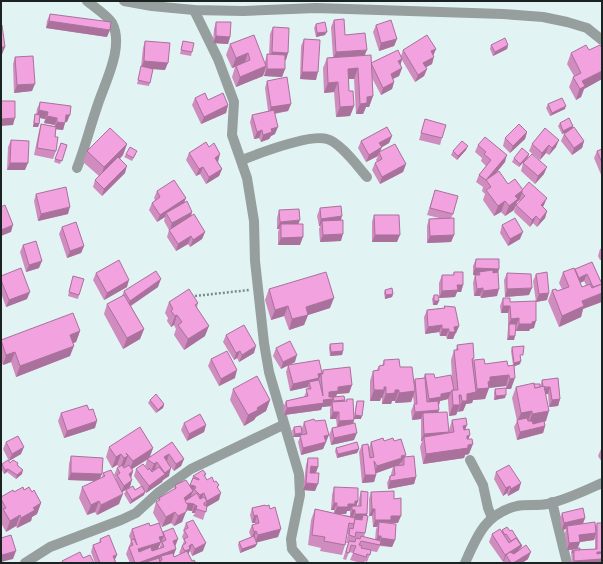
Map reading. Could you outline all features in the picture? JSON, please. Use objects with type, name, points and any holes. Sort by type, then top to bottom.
[{"type":"street","points":[[77,168],[88,141],[97,107],[110,74],[115,50],[114,30],[111,22],[86,1]]},
{"type":"street","points":[[124,1],[152,6],[194,10],[243,11],[316,5],[543,17],[588,28],[602,40]]},
{"type":"street","points":[[194,10],[218,59],[234,102],[232,135],[242,160],[247,178],[254,221],[255,261],[264,343],[269,372],[283,425],[290,440],[299,474],[300,496],[291,539],[292,549],[304,563]]},
{"type":"street","points":[[242,160],[288,144],[315,138],[327,139],[336,143],[367,177]]},
{"type":"street","points":[[25,563],[50,547],[122,520],[136,512],[159,492],[192,469],[283,425]]},
{"type":"street","points":[[470,460],[483,485],[488,508],[492,518]]},
{"type":"street","points":[[465,563],[479,532],[492,518],[516,507],[552,502],[602,483]]},
{"type":"street","points":[[552,502],[567,563]]},
{"type":"path","points":[[195,296],[259,289]]},
{"type":"building","points":[[50,14],[111,22],[110,30],[49,21]]},
{"type":"building","points":[[344,19],[345,35],[365,33],[367,50],[336,52],[334,20]]},
{"type":"building","points":[[391,20],[397,39],[381,43],[376,25]]},
{"type":"building","points":[[216,22],[231,22],[230,37],[216,36]]},
{"type":"building","points":[[325,22],[327,32],[317,33],[316,24]]},
{"type":"building","points":[[2,25],[5,47],[1,47]]},
{"type":"building","points":[[273,27],[289,28],[288,53],[272,52]]},
{"type":"building","points":[[254,35],[266,66],[240,77],[236,66],[250,60],[248,53],[236,58],[230,44]]},
{"type":"building","points":[[427,35],[436,49],[431,51],[434,57],[423,63],[427,69],[418,75],[403,50]]},
{"type":"building","points":[[505,38],[508,45],[495,52],[491,45]]},
{"type":"building","points":[[304,39],[320,40],[318,72],[302,72]]},
{"type":"building","points":[[145,41],[170,43],[168,63],[144,61]]},
{"type":"building","points":[[183,41],[194,43],[192,52],[181,50]]},
{"type":"building","points":[[586,45],[589,50],[600,45],[602,48],[602,71],[582,81],[585,86],[580,89],[573,77],[581,73],[571,53]]},
{"type":"building","points":[[398,50],[402,59],[398,61],[402,68],[391,74],[394,82],[383,88],[371,63]]},
{"type":"building","points":[[267,54],[285,55],[285,69],[267,69]]},
{"type":"building","points":[[371,55],[373,96],[367,97],[367,103],[360,104],[358,68],[348,69],[349,91],[353,91],[354,106],[340,107],[338,82],[328,83],[327,58]]},
{"type":"building","points":[[33,56],[35,84],[17,85],[15,57]]},
{"type":"building","points":[[141,66],[153,69],[150,83],[138,80]]},
{"type":"building","points":[[287,77],[291,104],[271,107],[267,81]]},
{"type":"building","points":[[205,93],[208,100],[223,93],[228,105],[204,117],[195,98]]},
{"type":"building","points":[[562,98],[566,106],[552,113],[548,104]]},
{"type":"building","points":[[1,101],[15,101],[15,118],[1,119]]},
{"type":"building","points":[[40,102],[71,106],[70,115],[66,115],[65,123],[57,122],[57,118],[47,116],[48,112],[39,110]]},
{"type":"building","points":[[274,110],[278,127],[271,129],[272,132],[263,135],[262,130],[257,132],[252,115]]},
{"type":"building","points":[[35,114],[40,115],[39,124],[34,123]]},
{"type":"building","points":[[569,118],[573,126],[563,131],[560,123]]},
{"type":"building","points":[[425,119],[446,125],[442,138],[421,133]]},
{"type":"building","points":[[41,124],[56,127],[55,137],[58,137],[56,151],[37,148]]},
{"type":"building","points":[[519,124],[527,132],[513,146],[505,138]]},
{"type":"building","points":[[387,127],[392,136],[379,143],[382,147],[369,155],[361,141]]},
{"type":"building","points":[[574,127],[584,141],[574,148],[564,134]]},
{"type":"building","points":[[110,128],[127,144],[104,167],[87,151]]},
{"type":"building","points":[[545,128],[559,140],[552,148],[549,145],[542,153],[532,144]]},
{"type":"building","points":[[485,137],[507,155],[486,180],[479,175],[491,160],[484,154],[486,152],[478,145]]},
{"type":"building","points":[[11,140],[29,141],[28,163],[10,163]]},
{"type":"building","points":[[462,141],[468,146],[458,156],[453,151]]},
{"type":"building","points":[[206,142],[209,147],[214,143],[220,154],[215,158],[222,169],[209,177],[203,167],[199,169],[189,153]]},
{"type":"building","points":[[61,143],[67,145],[62,161],[55,159]]},
{"type":"building","points":[[395,144],[406,164],[382,177],[375,163],[382,159],[379,152]]},
{"type":"building","points":[[130,147],[137,151],[133,158],[126,154]]},
{"type":"building","points":[[522,148],[529,154],[520,164],[514,158]]},
{"type":"building","points":[[602,149],[602,163],[597,151]]},
{"type":"building","points":[[532,154],[547,167],[538,176],[523,163]]},
{"type":"building","points":[[118,157],[127,166],[104,189],[95,180]]},
{"type":"building","points":[[499,171],[508,184],[515,179],[523,190],[515,196],[518,199],[509,206],[505,201],[498,206],[486,190],[491,187],[486,180]]},
{"type":"building","points":[[174,180],[186,198],[160,215],[152,203],[160,197],[157,191]]},
{"type":"building","points":[[529,182],[547,198],[541,205],[547,211],[540,220],[536,216],[532,220],[516,205],[525,196],[522,193],[522,190]]},
{"type":"building","points":[[66,187],[70,207],[41,214],[36,194]]},
{"type":"building","points":[[435,190],[458,196],[453,214],[430,208]]},
{"type":"building","points":[[187,201],[192,212],[172,223],[166,213]]},
{"type":"building","points":[[5,205],[13,225],[1,230],[1,207]]},
{"type":"building","points":[[341,206],[342,216],[321,219],[320,208]]},
{"type":"building","points":[[299,209],[300,220],[280,222],[279,210]]},
{"type":"building","points":[[194,214],[205,232],[193,240],[191,236],[178,244],[169,230]]},
{"type":"building","points":[[374,215],[399,215],[400,235],[375,235]]},
{"type":"building","points":[[454,218],[454,235],[430,236],[429,219]]},
{"type":"building","points":[[515,218],[523,232],[510,239],[502,225]]},
{"type":"building","points":[[343,220],[343,234],[323,235],[322,221]]},
{"type":"building","points":[[76,222],[84,246],[70,251],[62,227]]},
{"type":"building","points":[[281,224],[303,224],[303,237],[281,238]]},
{"type":"building","points":[[36,241],[42,261],[29,265],[23,245]]},
{"type":"building","points":[[476,259],[499,259],[499,269],[475,268]]},
{"type":"building","points":[[119,260],[129,280],[107,293],[96,273]]},
{"type":"building","points":[[592,262],[602,284],[593,287],[587,274],[579,278],[575,269]]},
{"type":"building","points":[[21,268],[30,292],[9,300],[1,280],[1,276]]},
{"type":"building","points":[[574,268],[582,287],[590,284],[592,288],[602,284],[602,293],[582,301],[584,306],[562,316],[552,290],[556,289],[557,291],[569,287],[563,272]]},
{"type":"building","points":[[493,270],[493,273],[498,272],[499,289],[483,291],[483,288],[477,289],[475,275],[480,275],[479,272]]},
{"type":"building","points":[[156,271],[161,279],[130,301],[124,291]]},
{"type":"building","points":[[326,272],[334,298],[306,307],[308,315],[292,319],[288,306],[275,310],[269,289]]},
{"type":"building","points":[[454,272],[463,272],[463,285],[457,285],[458,290],[442,291],[442,275],[454,275]]},
{"type":"building","points":[[547,272],[549,293],[539,294],[536,274]]},
{"type":"building","points":[[507,273],[531,274],[532,288],[507,289]]},
{"type":"building","points":[[73,276],[84,279],[79,295],[69,292]]},
{"type":"building","points":[[392,288],[393,294],[386,295],[385,290]]},
{"type":"building","points":[[189,289],[198,303],[195,305],[209,326],[188,339],[178,325],[182,322],[177,315],[175,316],[171,311],[173,309],[169,302]]},
{"type":"building","points":[[124,295],[144,329],[127,338],[107,304]]},
{"type":"building","points":[[434,295],[438,295],[439,301],[434,301]]},
{"type":"building","points":[[503,298],[510,298],[510,302],[536,301],[536,321],[532,322],[532,324],[519,324],[519,318],[511,319],[510,306],[503,306]]},
{"type":"building","points":[[444,306],[455,307],[459,326],[454,327],[455,332],[449,332],[449,329],[442,329],[442,325],[428,327],[427,310],[445,308]]},
{"type":"building","points":[[73,313],[80,331],[70,335],[74,346],[20,366],[15,352],[6,355],[1,340]]},
{"type":"building","points":[[509,324],[516,324],[515,336],[509,336]]},
{"type":"building","points":[[244,325],[256,346],[242,355],[240,351],[236,353],[226,335]]},
{"type":"building","points":[[290,341],[297,355],[283,362],[276,348]]},
{"type":"building","points":[[343,343],[343,351],[331,352],[330,344]]},
{"type":"building","points":[[473,343],[474,358],[472,359],[476,392],[467,394],[467,401],[462,401],[461,395],[459,395],[460,405],[453,405],[452,390],[458,390],[454,350],[458,350],[457,345]]},
{"type":"building","points":[[524,346],[523,355],[520,355],[521,361],[514,363],[512,347]]},
{"type":"building","points":[[227,351],[237,370],[221,379],[211,359]]},
{"type":"building","points":[[399,359],[400,367],[412,367],[415,391],[399,393],[399,390],[395,390],[395,393],[386,394],[386,387],[384,387],[384,390],[374,390],[373,371],[379,370],[379,366],[384,365],[384,360]]},
{"type":"building","points":[[484,359],[485,364],[507,361],[508,366],[514,365],[515,378],[510,379],[509,375],[490,377],[490,381],[488,382],[489,388],[477,389],[474,360]]},
{"type":"building","points":[[319,360],[322,373],[318,374],[319,378],[293,384],[288,365]]},
{"type":"building","points":[[350,367],[352,385],[338,387],[338,391],[329,392],[329,397],[333,397],[333,399],[323,400],[324,403],[287,408],[286,401],[308,396],[306,389],[311,389],[309,382],[319,380],[323,396],[321,374],[323,374],[323,370]]},
{"type":"building","points":[[425,374],[434,374],[435,378],[451,375],[454,390],[441,394],[441,397],[429,399]]},
{"type":"building","points":[[257,376],[270,400],[257,408],[258,410],[248,415],[233,389]]},
{"type":"building","points":[[425,378],[427,402],[438,401],[439,410],[415,412],[414,404],[417,404],[415,379]]},
{"type":"building","points":[[558,378],[560,399],[552,400],[550,387],[543,387],[542,380]]},
{"type":"building","points":[[534,383],[535,388],[544,386],[549,411],[532,414],[532,411],[521,413],[516,387]]},
{"type":"building","points":[[534,384],[540,384],[540,387],[535,388]]},
{"type":"building","points":[[506,388],[506,395],[496,396],[495,389]]},
{"type":"building","points":[[156,394],[164,404],[158,410],[150,400]]},
{"type":"building","points":[[344,396],[345,400],[334,401],[333,397]]},
{"type":"building","points":[[347,399],[353,399],[354,420],[339,421],[339,412],[333,412],[332,402],[347,401]]},
{"type":"building","points":[[357,401],[364,401],[362,416],[355,415]]},
{"type":"building","points":[[87,405],[89,410],[93,409],[97,421],[67,431],[61,413]]},
{"type":"building","points":[[447,412],[449,432],[424,434],[423,413]]},
{"type":"building","points":[[200,414],[206,425],[189,434],[184,423]]},
{"type":"building","points":[[466,418],[467,425],[463,426],[464,430],[469,429],[470,435],[467,436],[467,439],[472,439],[473,444],[468,445],[468,448],[426,454],[424,437],[454,432],[452,420]]},
{"type":"building","points":[[527,418],[528,421],[532,421],[533,424],[544,421],[545,426],[520,432],[517,420]]},
{"type":"building","points":[[314,419],[315,421],[325,420],[329,435],[324,436],[326,442],[303,448],[300,435],[307,434],[304,422]]},
{"type":"building","points":[[355,423],[357,433],[334,438],[332,428]]},
{"type":"building","points":[[301,426],[302,433],[295,434],[294,427]]},
{"type":"building","points":[[140,427],[153,448],[133,461],[126,453],[128,456],[124,458],[121,454],[116,457],[109,447]]},
{"type":"building","points":[[18,436],[24,447],[12,454],[6,442]]},
{"type":"building","points":[[383,438],[384,441],[393,438],[394,441],[401,439],[406,455],[401,456],[402,458],[377,466],[374,461],[376,475],[365,475],[362,445],[368,444],[370,458],[374,457],[371,442]]},
{"type":"building","points":[[172,442],[184,459],[176,464],[169,454],[164,457],[171,468],[165,473],[157,462],[154,464],[147,459]]},
{"type":"building","points":[[357,442],[359,449],[338,454],[336,448]]},
{"type":"building","points":[[71,456],[103,458],[102,474],[71,473]]},
{"type":"building","points":[[414,456],[416,477],[390,481],[390,476],[395,475],[394,466],[404,465],[404,457]]},
{"type":"building","points":[[308,458],[318,458],[318,467],[311,466],[310,473],[319,473],[318,484],[306,483]]},
{"type":"building","points":[[8,460],[10,463],[13,460],[18,463],[17,465],[23,470],[17,475],[8,469],[5,470],[2,464]]},
{"type":"building","points":[[143,464],[152,472],[159,467],[165,474],[149,486],[136,469]]},
{"type":"building","points":[[122,465],[124,468],[129,465],[133,471],[129,474],[132,480],[124,486],[117,475],[120,473],[117,468]]},
{"type":"building","points":[[509,465],[521,483],[511,489],[510,486],[506,488],[496,472]]},
{"type":"building","points":[[111,470],[123,494],[101,505],[99,501],[91,505],[82,487],[105,476],[103,473]]},
{"type":"building","points":[[203,470],[206,474],[204,475],[207,480],[212,477],[214,482],[216,481],[219,485],[217,487],[221,493],[207,501],[204,493],[200,495],[194,489],[196,488],[195,486],[190,485],[193,478],[199,480],[193,476]]},
{"type":"building","points":[[186,480],[193,491],[184,498],[188,505],[186,512],[178,516],[175,512],[166,517],[156,502],[160,500],[159,498],[176,488],[175,485]]},
{"type":"building","points":[[133,486],[135,490],[142,486],[145,492],[132,500],[126,490]]},
{"type":"building","points":[[23,487],[24,490],[29,487],[32,492],[34,490],[41,503],[33,508],[35,510],[21,518],[20,515],[10,521],[3,509],[6,508],[1,497],[13,490],[14,492]]},
{"type":"building","points":[[334,487],[358,488],[358,501],[355,501],[355,504],[348,504],[348,507],[337,507],[337,503],[334,503]]},
{"type":"building","points":[[361,491],[368,492],[367,514],[355,514],[355,510],[352,510],[352,506],[361,506]]},
{"type":"building","points":[[394,491],[394,499],[401,498],[401,516],[391,516],[391,520],[375,520],[375,509],[372,509],[371,492]]},
{"type":"building","points":[[197,493],[200,499],[204,497],[207,501],[204,503],[204,505],[207,506],[206,512],[196,509],[197,506],[194,504],[187,504],[185,501]]},
{"type":"building","points":[[269,505],[270,509],[275,507],[281,529],[258,535],[256,531],[254,532],[252,525],[259,523],[257,515],[254,516],[252,508]]},
{"type":"building","points":[[583,508],[585,518],[564,523],[562,513]]},
{"type":"building","points":[[315,509],[355,518],[354,524],[349,523],[345,545],[324,541],[325,537],[312,535]]},
{"type":"building","points":[[363,515],[368,516],[365,533],[356,532],[355,537],[349,535],[350,528],[353,529],[355,519],[362,520]]},
{"type":"building","points":[[193,520],[206,543],[195,549],[192,544],[189,546],[190,549],[185,551],[182,546],[186,543],[184,539],[188,537],[184,530],[188,528],[186,523]]},
{"type":"building","points":[[379,522],[396,524],[395,540],[381,538],[381,536],[378,536]]},
{"type":"building","points":[[595,522],[596,533],[579,535],[580,542],[569,543],[567,526]]},
{"type":"building","points":[[149,523],[150,526],[159,523],[164,536],[159,537],[161,542],[138,549],[139,552],[151,547],[152,551],[164,547],[162,542],[166,540],[163,532],[173,528],[178,539],[173,541],[176,549],[135,563],[129,547],[133,545],[131,540],[134,539],[137,545],[132,529]]},
{"type":"building","points":[[597,523],[602,523],[602,552],[597,552],[597,554],[602,553],[602,559],[574,561],[574,550],[597,549]]},
{"type":"building","points":[[507,527],[510,531],[512,530],[522,546],[520,547],[521,545],[516,538],[511,541],[506,534],[505,535],[502,530]]},
{"type":"building","points":[[500,529],[509,543],[516,538],[521,545],[505,555],[492,534]]},
{"type":"building","points":[[11,535],[16,551],[2,555],[1,538]]},
{"type":"building","points":[[109,535],[117,555],[113,556],[116,563],[100,563],[93,545],[101,542],[100,539]]},
{"type":"building","points":[[254,536],[257,544],[242,549],[239,542]]},
{"type":"building","points":[[361,536],[381,541],[380,545],[361,541],[359,545],[362,546],[361,548],[371,550],[370,555],[367,554],[366,557],[353,553],[356,546],[351,545],[349,553],[346,552],[349,541],[355,542],[356,538],[360,539]]},
{"type":"building","points":[[526,545],[531,552],[511,563],[506,555],[510,552],[514,554]]},
{"type":"building","points":[[580,548],[580,550],[574,550],[573,553],[572,549]]},
{"type":"building","points":[[187,551],[192,561],[194,560],[196,563],[161,563],[160,561],[162,560],[161,556],[173,553],[174,557]]},
{"type":"building","points":[[80,552],[83,558],[90,555],[94,563],[63,563],[62,561]]},
{"type":"building","points":[[159,558],[160,563],[143,563]]}]
